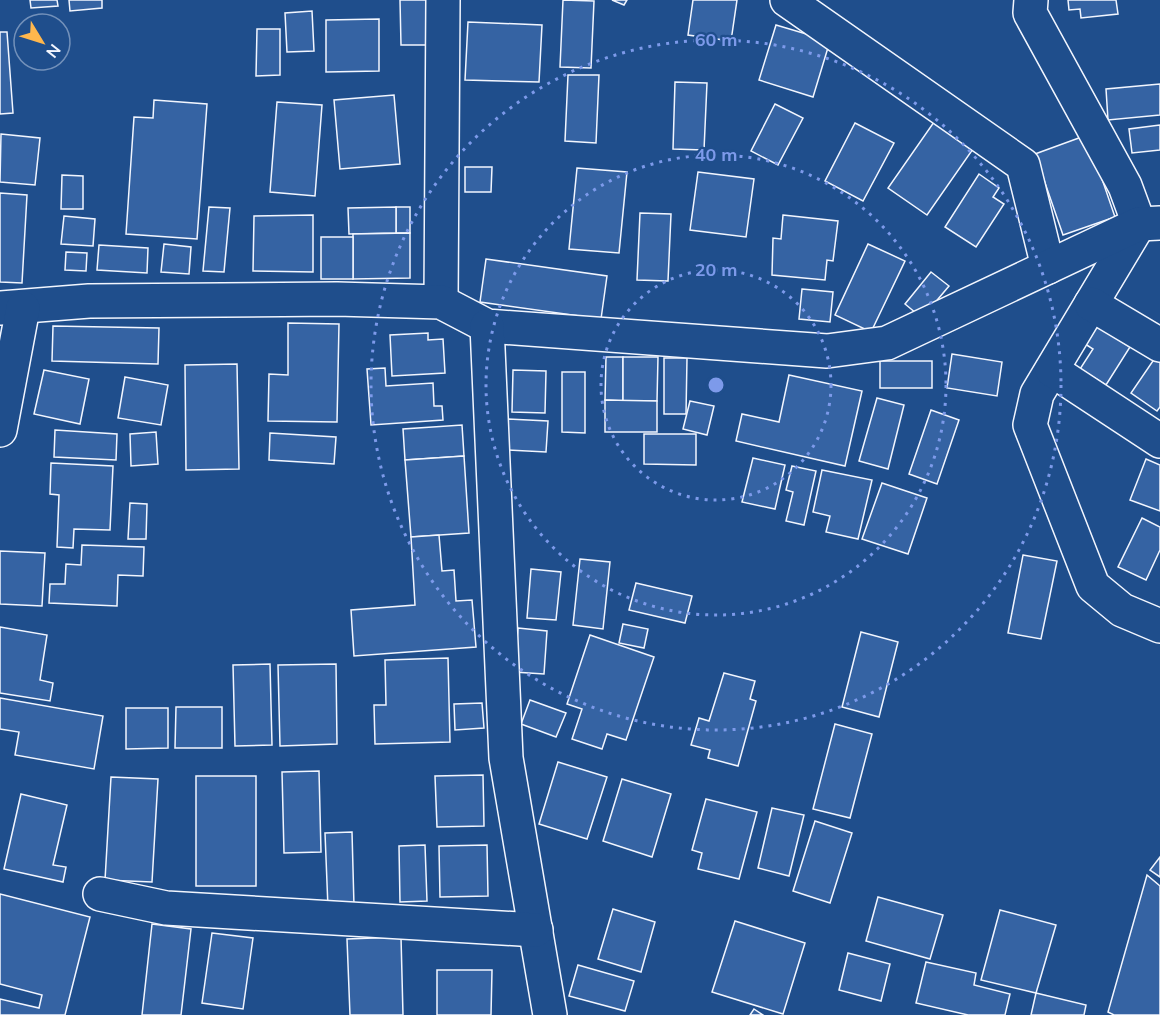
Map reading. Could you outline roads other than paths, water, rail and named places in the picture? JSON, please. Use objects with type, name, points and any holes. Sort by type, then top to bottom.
[{"type":"street","points":[[441,302],[442,0]]},
{"type":"street","points":[[787,0],[1023,165],[1048,267]]},
{"type":"street","points":[[1031,0],[1030,13],[1125,186],[1150,224]]},
{"type":"street","points":[[0,430],[12,308],[89,301],[337,299],[441,302],[487,326],[826,351],[887,343],[1048,267],[1150,224]]},
{"type":"street","points":[[1150,224],[1092,304],[1037,394],[1030,425],[1093,586],[1122,610],[1160,626]]},
{"type":"street","points":[[1092,304],[1160,345]]},
{"type":"street","points":[[487,326],[506,758],[550,1015]]},
{"type":"street","points":[[1052,370],[1160,441]]},
{"type":"street","points":[[100,894],[166,908],[536,930]]}]
